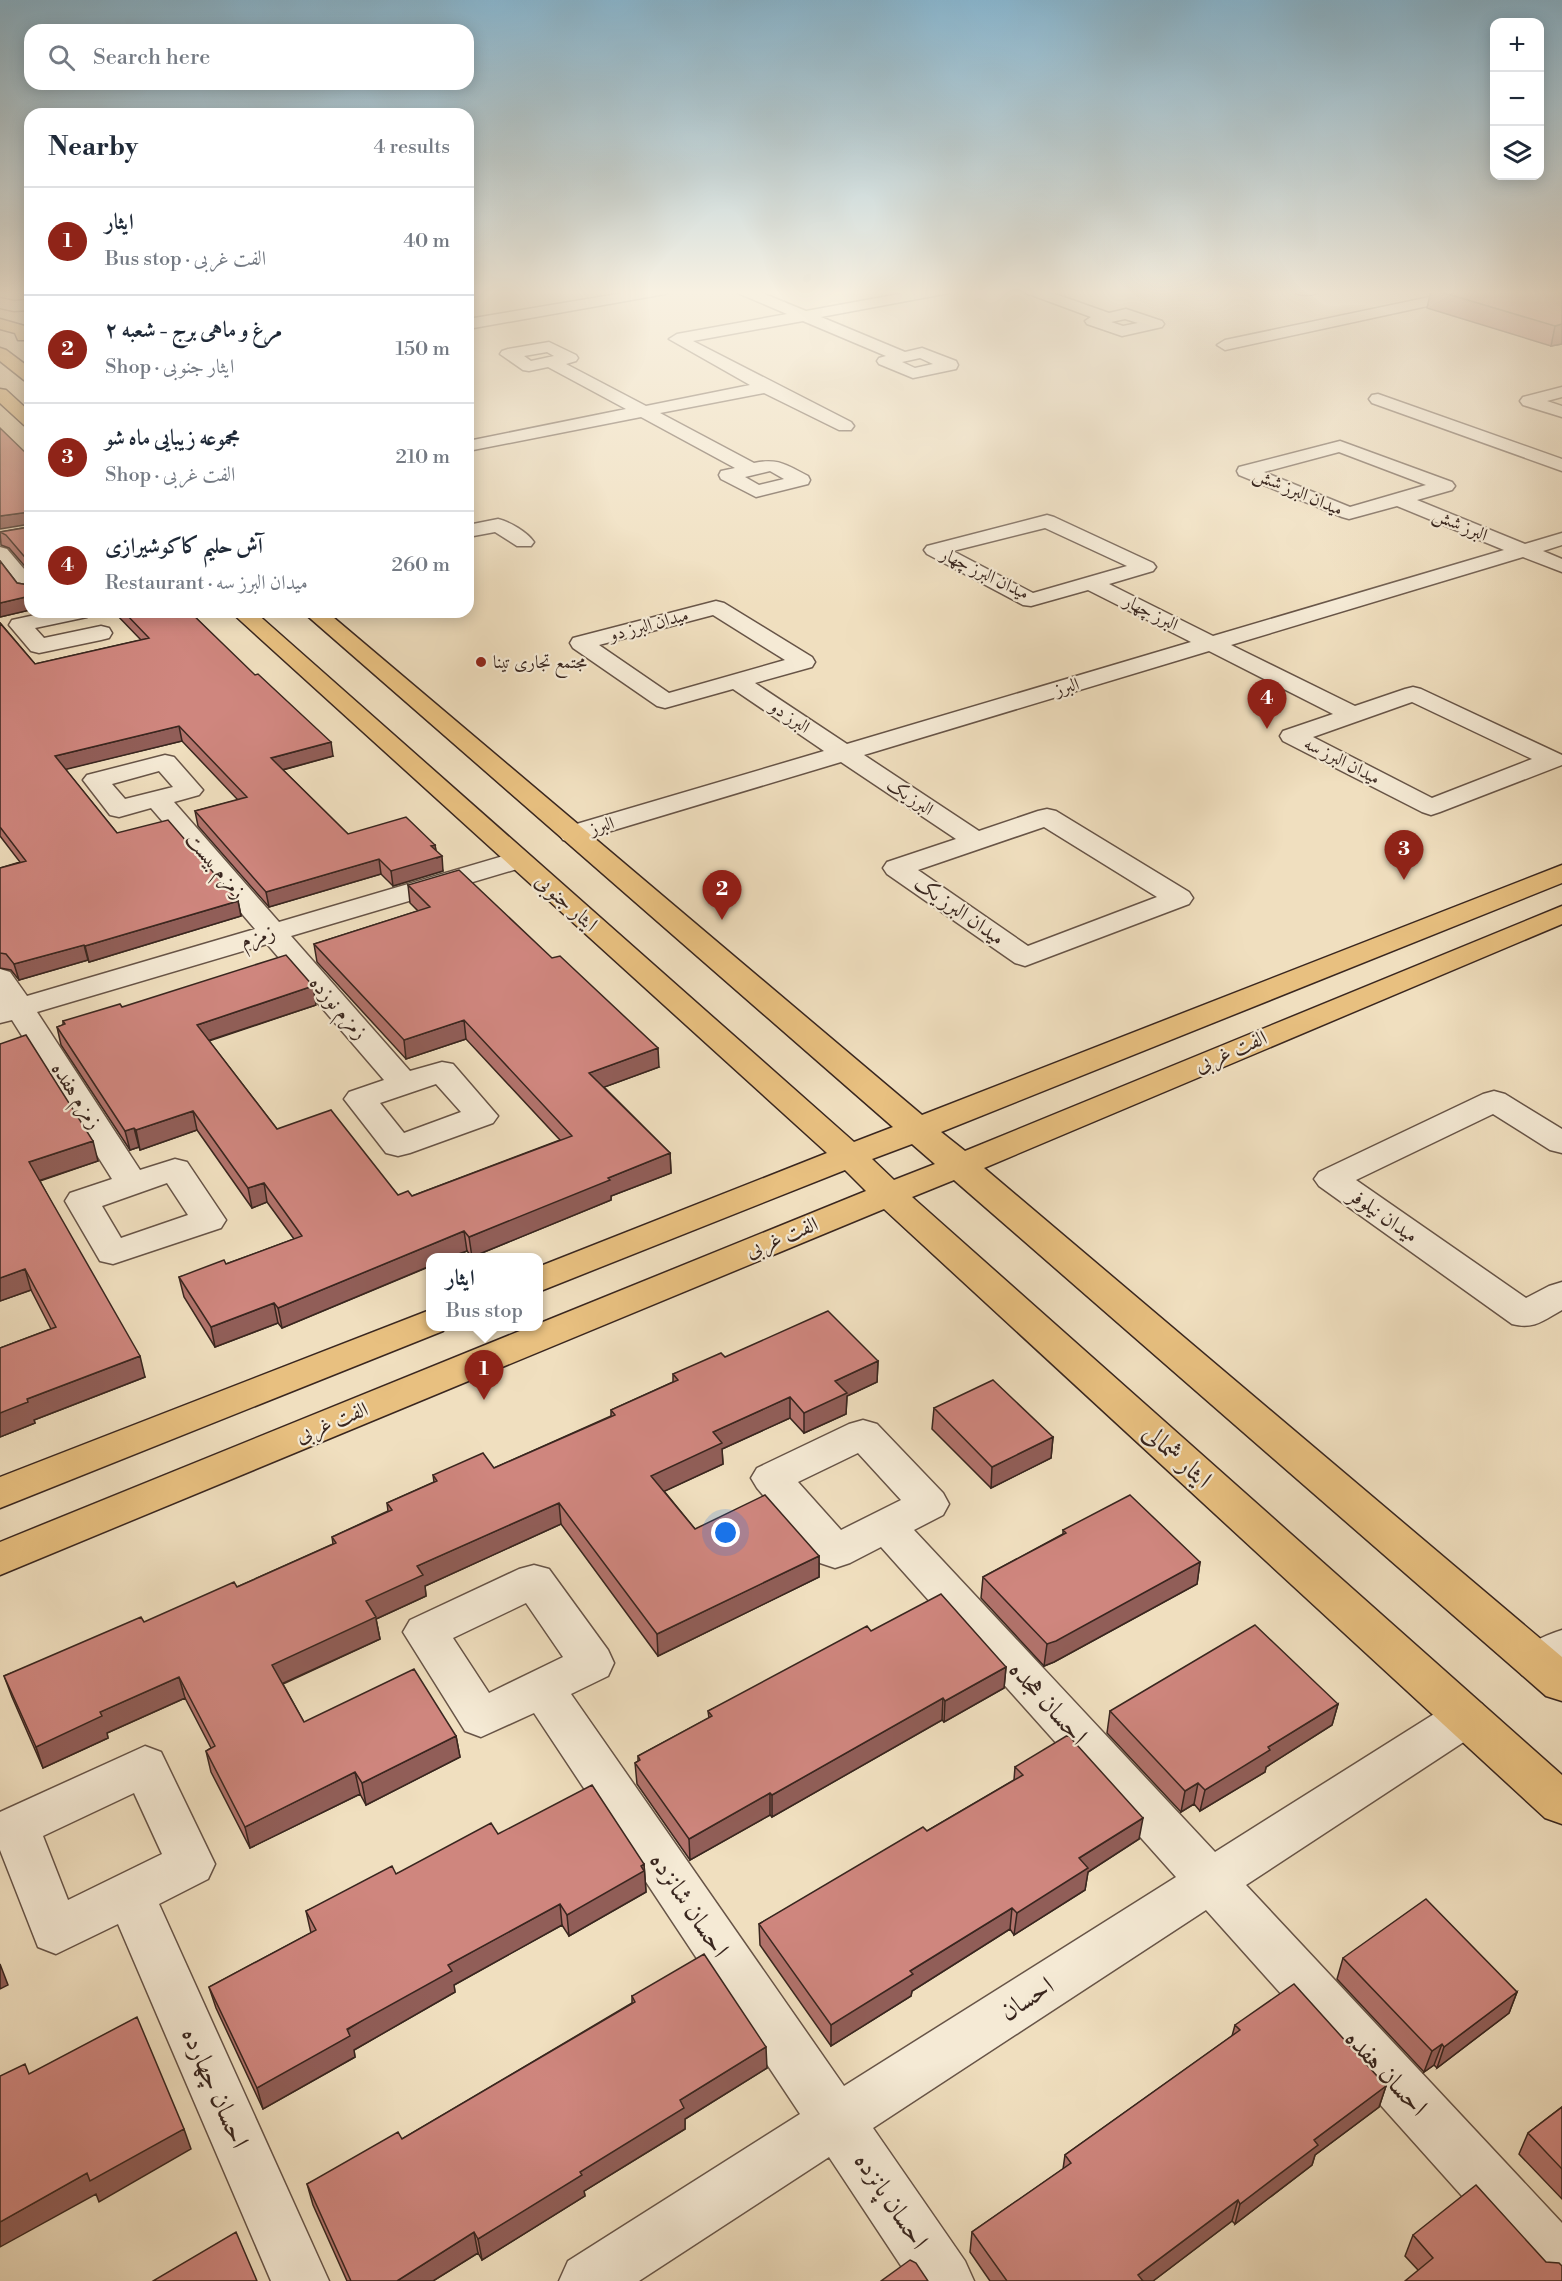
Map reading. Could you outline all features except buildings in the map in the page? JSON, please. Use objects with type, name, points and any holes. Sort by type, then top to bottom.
[{"type":"main road","points":[[3,399],[24,416]]},
{"type":"main road","name":"ایثار جنوبی","points":[[249,618],[850,1156],[889,1195]]},
{"type":"main road","points":[[321,618],[915,1130],[961,1165],[1554,1664]]},
{"type":"main road","name":"الفت غربی","points":[[543,1278],[1562,873]]},
{"type":"main road","name":"الفت غربی","points":[[0,1559],[889,1195],[1562,914]]},
{"type":"main road","name":"ایثار شمالی","points":[[889,1195],[1466,1717]]},
{"type":"main road","points":[[0,1493],[426,1324]]},
{"type":"main road","points":[[1466,1717],[1562,1804]]},
{"type":"street","points":[[616,396],[751,470]]},
{"type":"street","points":[[474,445],[718,396]]},
{"type":"street","points":[[785,396],[845,426]]},
{"type":"street","points":[[1546,396],[1529,401],[1562,412]]},
{"type":"street","points":[[1378,399],[1562,465]]},
{"type":"street","name":"میدان البرز شش","points":[[1340,446],[1445,486],[1398,499],[1349,513],[1246,471],[1340,446]]},
{"type":"street","name":"البرز شش","points":[[1398,499],[1562,566]]},
{"type":"street","name":"میدان البرز چهار","points":[[1047,521],[1146,567],[1090,583],[1031,600],[934,550],[1047,521]]},
{"type":"street","points":[[474,528],[498,525],[524,542],[493,549]]},
{"type":"street","name":"البرز","points":[[573,834],[1562,539]]},
{"type":"street","points":[[3,542],[24,579]]},
{"type":"street","name":"البرز چهار","points":[[1090,583],[1354,715]]},
{"type":"street","name":"میدان البرز دو","points":[[716,608],[804,662],[735,681],[665,701],[581,643],[716,608]]},
{"type":"street","points":[[41,618],[20,625],[39,646],[101,633],[86,618]]},
{"type":"street","name":"البرز دو","points":[[735,681],[844,753]]},
{"type":"street","name":"میدان البرز سه","points":[[1413,694],[1553,760],[1431,807],[1292,736],[1354,715],[1413,694]]},
{"type":"street","name":"البرز یک","points":[[844,753],[976,841]]},
{"type":"street","name":"زمزم بیست","points":[[158,799],[273,933]]},
{"type":"street","name":"میدان البرز یک","points":[[1047,817],[1179,898],[1025,957],[897,868],[976,841],[1047,817]]},
{"type":"street","name":"زمزم","points":[[10,1011],[517,860]]},
{"type":"street","name":"زمزم نوزده","points":[[273,933],[404,1084]]},
{"type":"street","name":"زمزم هفده","points":[[0,978],[10,1011],[132,1184]]},
{"type":"street","name":"میدان نیلوفر","points":[[1562,1143],[1494,1101],[1331,1179],[1525,1315],[1562,1294]]},
{"type":"street","name":"احسان هجده","points":[[886,1526],[1210,1881]]},
{"type":"street","name":"احسان شانزده","points":[[542,1688],[836,2121]]},
{"type":"street","name":"احسان","points":[[588,2281],[1466,1717]]},
{"type":"street","name":"احسان هفده","points":[[1210,1881],[1562,2265]]},
{"type":"street","name":"احسان چهارده","points":[[130,1894],[300,2281]]},
{"type":"street","name":"احسان پانزده","points":[[836,2121],[945,2281]]},
{"type":"place","name":"مجتمع تجاری تینا","points":[[481,662]]},
{"type":"place","name":"آش حلیم کاکوشیرازی","points":[[1267,729]]},
{"type":"place","name":"مجموعه زیبایی ماه شو","points":[[1404,880]]},
{"type":"place","name":"مرغ و ماهی برج - شعبه ۲","points":[[722,920]]},
{"type":"place","name":"ایثار","points":[[484,1400]]}]
